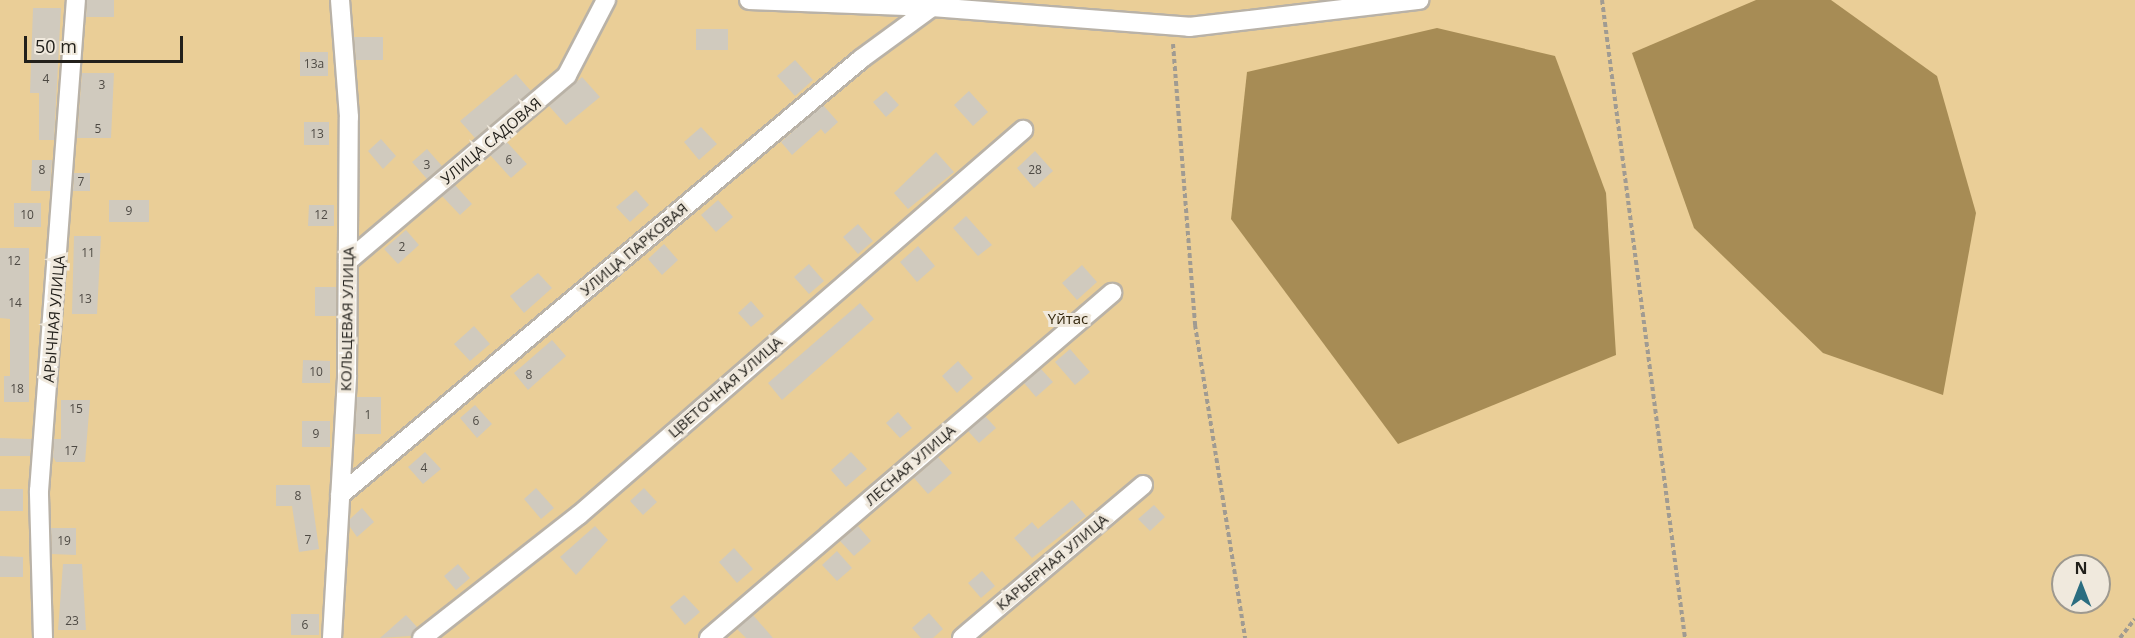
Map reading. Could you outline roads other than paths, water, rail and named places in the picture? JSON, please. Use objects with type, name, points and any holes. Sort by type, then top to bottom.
[{"type":"street","name":"АРЫЧНАЯ УЛИЦА","points":[[43,638],[39,491],[76,0]]},
{"type":"street","name":"КОЛЬЦЕВАЯ УЛИЦА","points":[[332,638],[340,495],[348,261],[349,117],[340,0]]},
{"type":"street","name":"УЛИЦА САДОВАЯ","points":[[348,261],[567,75],[606,0]]},
{"type":"street","points":[[749,0],[932,7],[1171,25],[1419,0]]},
{"type":"street","name":"УЛИЦА ПАРКОВАЯ","points":[[340,495],[861,59],[932,7]]},
{"type":"street","name":"ЦВЕТОЧНАЯ УЛИЦА","points":[[422,638],[579,514],[1023,129]]},
{"type":"street","name":"ЛЕСНАЯ УЛИЦА","points":[[709,638],[1112,293]]},
{"type":"street","name":"КАРЬЕРНАЯ УЛИЦА","points":[[962,638],[1143,485]]},
{"type":"park label","name":"Үйтас","points":[[1068,319]]}]
